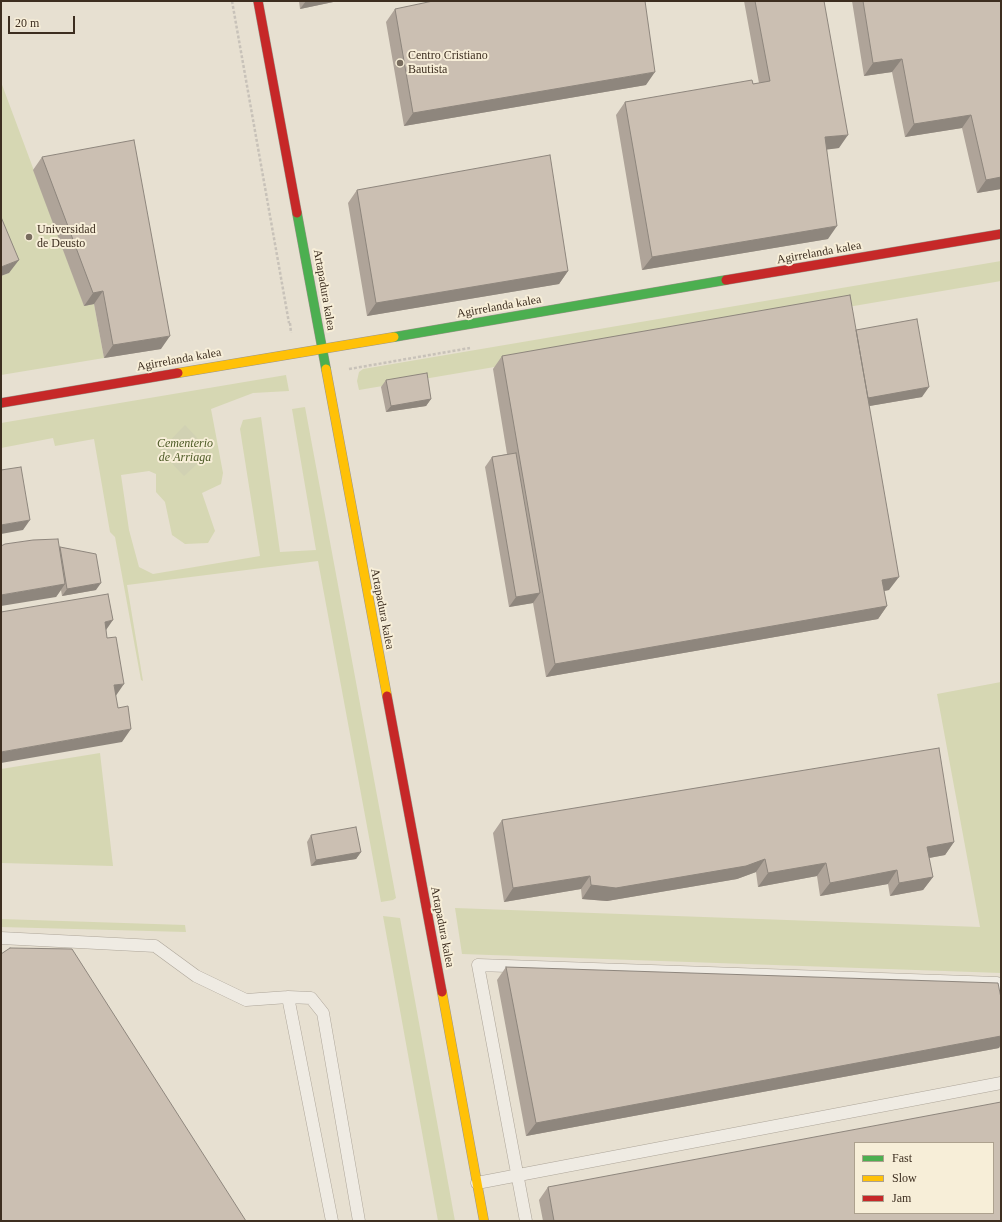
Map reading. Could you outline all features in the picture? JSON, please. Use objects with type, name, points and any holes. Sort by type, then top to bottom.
[{"type":"street","name":"Artapadura kalea","points":[[258,1],[484,1221]]},
{"type":"street","name":"Agirrelanda kalea","points":[[1,403],[1001,234]]},
{"type":"lane","points":[[1,938],[156,946],[196,976],[246,1000],[288,997],[311,998],[323,1013],[360,1221]]},
{"type":"lane","points":[[526,1221],[478,965],[997,983],[1001,1004]]},
{"type":"lane","points":[[288,997],[332,1221]]},
{"type":"lane","points":[[477,1182],[1001,1083]]},
{"type":"path","points":[[232,1],[290,323]]},
{"type":"green space","name":"Universidad de Deusto","points":[[1,82],[84,305],[94,304],[104,358],[1,375],[1,276],[9,273],[1,253]]},
{"type":"green space","points":[[1001,261],[1001,281],[359,390],[357,381],[359,372],[363,369]]},
{"type":"green space","points":[[286,375],[289,391],[253,393],[211,409],[223,473],[221,484],[202,493],[215,531],[208,543],[185,544],[172,535],[165,502],[156,492],[156,474],[149,471],[121,475],[129,530],[139,567],[153,574],[260,556],[240,429],[243,420],[261,417],[280,552],[316,550],[292,409],[305,407],[396,898],[393,900],[381,902],[318,561],[127,585],[143,681],[141,680],[115,537],[110,532],[94,439],[55,446],[53,438],[1,448],[1,423]]},
{"type":"green space","name":"Cementerio de Arriaga","points":[[185,425],[210,452],[184,476],[160,451]]},
{"type":"green space","points":[[1001,682],[1001,973],[462,954],[455,908],[980,927],[937,694]]},
{"type":"green space","points":[[100,753],[113,866],[1,863],[1,769]]},
{"type":"green space","points":[[383,916],[400,918],[455,1221],[438,1221]]},
{"type":"green space","points":[[1,919],[185,925],[186,932],[1,927]]},
{"type":"building","points":[[433,1],[645,1],[655,72],[413,113],[395,9]]},
{"type":"building","points":[[755,1],[824,1],[848,135],[825,137],[837,226],[652,257],[625,102],[752,80],[753,84],[770,81]]},
{"type":"building","points":[[863,1],[1001,1],[1001,177],[986,180],[971,115],[914,124],[902,59],[873,63]]},
{"type":"building","points":[[134,140],[170,336],[113,345],[103,291],[93,293],[42,157]]},
{"type":"building","points":[[550,155],[568,271],[376,303],[357,190]]},
{"type":"building","points":[[1,217],[19,260],[1,267]]},
{"type":"building","points":[[850,295],[899,577],[882,580],[887,606],[555,664],[502,356]]},
{"type":"building","points":[[917,319],[929,387],[868,398],[856,330]]},
{"type":"building","points":[[427,373],[431,399],[391,406],[386,380]]},
{"type":"building","points":[[516,453],[540,593],[516,597],[492,457]]},
{"type":"building","points":[[21,467],[30,520],[1,525],[1,470]]},
{"type":"building","points":[[58,539],[65,584],[1,595],[1,546],[5,544],[33,540]]},
{"type":"building","points":[[60,547],[96,554],[101,583],[67,589]]},
{"type":"building","points":[[108,594],[113,620],[105,622],[107,638],[116,637],[124,684],[114,685],[118,708],[128,706],[131,729],[1,752],[1,612]]},
{"type":"building","points":[[939,748],[954,842],[927,847],[933,877],[899,883],[897,870],[830,883],[826,863],[768,873],[765,859],[746,866],[616,888],[591,885],[590,876],[513,888],[502,820]]},
{"type":"building","points":[[356,827],[361,852],[316,860],[311,835]]},
{"type":"building","points":[[10,948],[72,949],[246,1221],[1,1221],[1,954]]},
{"type":"building","points":[[506,967],[998,983],[1001,998],[1001,1036],[536,1123]]},
{"type":"building","points":[[1001,1102],[1001,1221],[554,1221],[548,1187]]},
{"type":"traffic: fast","points":[[297,213],[326,369]]},
{"type":"traffic: fast","points":[[394,337],[726,280]]},
{"type":"traffic: slow","points":[[178,373],[394,337]]},
{"type":"traffic: slow","points":[[326,369],[387,696]]},
{"type":"traffic: slow","points":[[442,992],[484,1221]]},
{"type":"traffic: jam","points":[[258,1],[297,213]]},
{"type":"traffic: jam","points":[[726,280],[1001,234]]},
{"type":"traffic: jam","points":[[1,403],[178,373]]},
{"type":"traffic: jam","points":[[387,696],[442,992]]},
{"type":"place","name":"Centro Cristiano Bautista","points":[[400,63]]},
{"type":"place","name":"Universidad de Deusto","points":[[29,237]]}]
